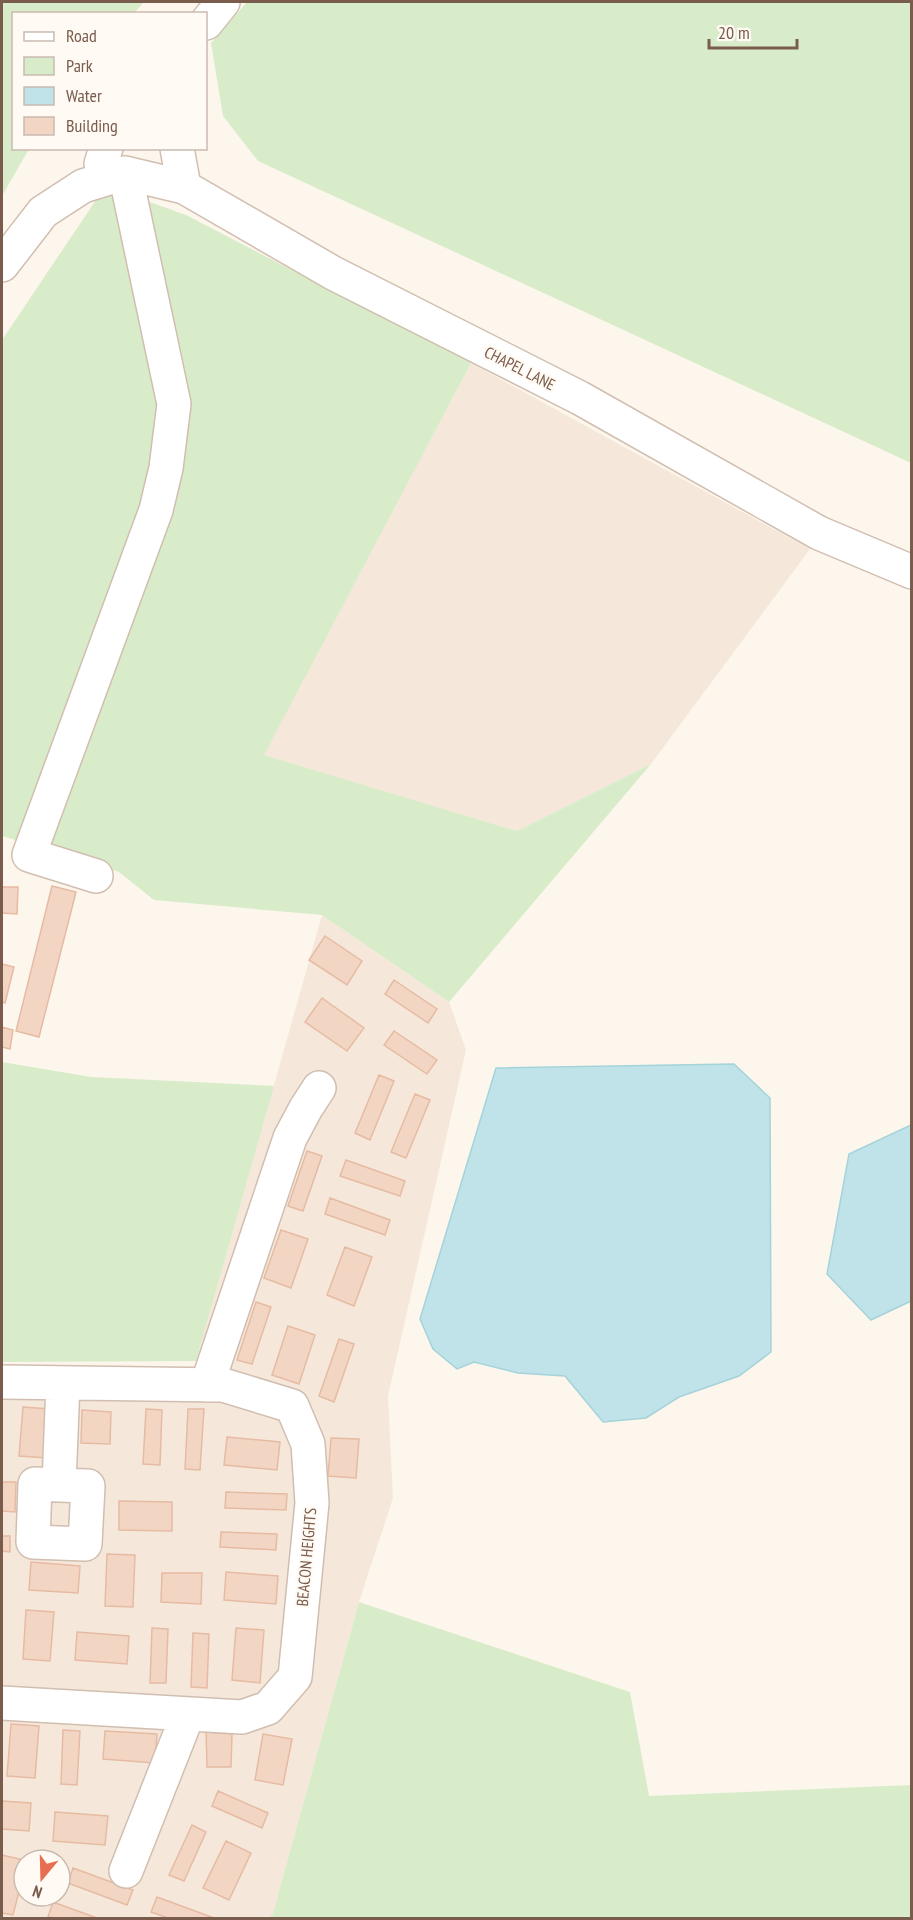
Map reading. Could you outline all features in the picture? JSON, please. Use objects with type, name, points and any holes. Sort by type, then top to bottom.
[{"type":"street","points":[[207,22],[224,2]]},
{"type":"street","points":[[177,150],[184,187]]},
{"type":"street","points":[[2,265],[43,212],[112,166],[174,404],[166,468],[156,510],[29,855],[96,876]]},
{"type":"street","name":"CHAPEL LANE","points":[[112,166],[184,187],[333,273],[580,398],[819,533],[912,572]]},
{"type":"street","points":[[207,1385],[290,1138],[319,1088]]},
{"type":"street","name":"BEACON HEIGHTS","points":[[2,1382],[223,1385],[292,1406],[308,1444],[312,1503],[295,1677],[268,1708],[242,1717],[2,1703]]},
{"type":"street","points":[[59,1485],[63,1383]]},
{"type":"street","points":[[126,1871],[188,1714]]},
{"type":"shaded area","points":[[471,363],[810,549],[651,764],[517,831],[263,755]]},
{"type":"shaded area","points":[[322,915],[449,1002],[466,1050],[388,1396],[393,1498],[359,1602],[273,1913],[269,1918],[2,1918],[2,1395],[185,1400]]},
{"type":"green space","points":[[2,2],[144,2],[135,12],[12,12],[12,150],[28,150],[2,196]]},
{"type":"green space","points":[[247,2],[911,2],[911,463],[258,161],[223,116],[211,43]]},
{"type":"green space","points":[[119,191],[186,215],[471,363],[264,755],[517,831],[651,764],[449,1002],[322,915],[154,900],[119,872],[2,836],[2,340],[96,200]]},
{"type":"green space","points":[[2,1062],[91,1077],[274,1086],[196,1361],[2,1362]]},
{"type":"green space","points":[[359,1602],[630,1692],[649,1796],[911,1785],[911,1918],[269,1918],[273,1913]]},
{"type":"water","points":[[734,1064],[770,1098],[771,1352],[739,1376],[679,1397],[646,1418],[603,1422],[565,1376],[518,1373],[474,1362],[457,1369],[433,1349],[420,1319],[496,1068]]},
{"type":"water","points":[[911,1125],[911,1301],[871,1320],[827,1274],[849,1154]]},
{"type":"building","points":[[52,886],[76,892],[39,1037],[16,1031]]},
{"type":"building","points":[[2,887],[18,887],[17,914],[2,913]]},
{"type":"building","points":[[325,936],[362,961],[347,985],[309,960]]},
{"type":"building","points":[[2,964],[14,967],[5,1003],[2,1002]]},
{"type":"building","points":[[394,980],[437,1009],[428,1023],[385,994]]},
{"type":"building","points":[[322,998],[364,1028],[347,1051],[305,1022]]},
{"type":"building","points":[[2,1027],[13,1030],[10,1049],[2,1047]]},
{"type":"building","points":[[394,1031],[437,1060],[427,1074],[384,1045]]},
{"type":"building","points":[[379,1075],[394,1081],[370,1140],[355,1133]]},
{"type":"building","points":[[415,1094],[430,1100],[406,1158],[391,1152]]},
{"type":"building","points":[[307,1151],[322,1156],[303,1211],[288,1206]]},
{"type":"building","points":[[346,1160],[405,1181],[400,1196],[340,1176]]},
{"type":"building","points":[[330,1198],[390,1220],[385,1235],[325,1214]]},
{"type":"building","points":[[281,1230],[308,1239],[291,1288],[264,1278]]},
{"type":"building","points":[[345,1247],[372,1257],[354,1306],[327,1295]]},
{"type":"building","points":[[256,1302],[271,1307],[252,1364],[237,1360]]},
{"type":"building","points":[[288,1326],[315,1335],[299,1384],[272,1375]]},
{"type":"building","points":[[339,1339],[354,1344],[334,1402],[319,1396]]},
{"type":"building","points":[[23,1407],[50,1409],[47,1458],[19,1456]]},
{"type":"building","points":[[146,1409],[162,1410],[160,1465],[143,1464]]},
{"type":"building","points":[[188,1409],[204,1409],[200,1470],[185,1469]]},
{"type":"building","points":[[82,1410],[111,1412],[110,1444],[81,1443]]},
{"type":"building","points":[[227,1437],[280,1442],[277,1470],[224,1465]]},
{"type":"building","points":[[331,1438],[359,1439],[356,1478],[328,1476]]},
{"type":"building","points":[[2,1482],[16,1482],[15,1512],[2,1511]]},
{"type":"building","points":[[226,1492],[287,1494],[286,1510],[225,1508]]},
{"type":"building","points":[[119,1501],[172,1502],[172,1531],[119,1530]]},
{"type":"building","points":[[221,1532],[277,1534],[276,1550],[220,1547]]},
{"type":"building","points":[[2,1536],[10,1536],[10,1552],[2,1551]]},
{"type":"building","points":[[107,1554],[135,1555],[133,1607],[105,1606]]},
{"type":"building","points":[[31,1562],[80,1566],[78,1593],[29,1590]]},
{"type":"building","points":[[226,1572],[278,1576],[276,1604],[224,1600]]},
{"type":"building","points":[[162,1573],[202,1573],[201,1604],[161,1602]]},
{"type":"building","points":[[26,1610],[54,1612],[50,1661],[23,1659]]},
{"type":"building","points":[[152,1628],[168,1629],[166,1683],[150,1683]]},
{"type":"building","points":[[236,1628],[264,1630],[260,1683],[232,1680]]},
{"type":"building","points":[[77,1632],[129,1636],[127,1664],[75,1660]]},
{"type":"building","points":[[193,1633],[209,1634],[207,1688],[191,1687]]},
{"type":"building","points":[[11,1724],[39,1726],[35,1778],[7,1776]]},
{"type":"building","points":[[63,1730],[80,1731],[77,1785],[61,1784]]},
{"type":"building","points":[[105,1731],[157,1734],[155,1763],[103,1759]]},
{"type":"building","points":[[206,1732],[232,1734],[231,1767],[207,1767]]},
{"type":"building","points":[[263,1734],[292,1739],[283,1785],[255,1780]]},
{"type":"building","points":[[218,1791],[268,1813],[262,1828],[212,1806]]},
{"type":"building","points":[[2,1801],[31,1803],[29,1831],[2,1829]]},
{"type":"building","points":[[55,1812],[108,1816],[105,1845],[53,1841]]},
{"type":"building","points":[[192,1825],[206,1832],[184,1881],[169,1875]]},
{"type":"building","points":[[226,1841],[251,1853],[229,1900],[203,1888]]},
{"type":"building","points":[[2,1855],[12,1857],[12,1908],[15,1908],[13,1915],[2,1913]]},
{"type":"building","points":[[73,1868],[133,1890],[127,1905],[72,1884]]},
{"type":"building","points":[[157,1897],[214,1918],[168,1918],[151,1912]]},
{"type":"building","points":[[51,1908],[70,1908],[97,1918],[53,1918],[48,1917]]}]
